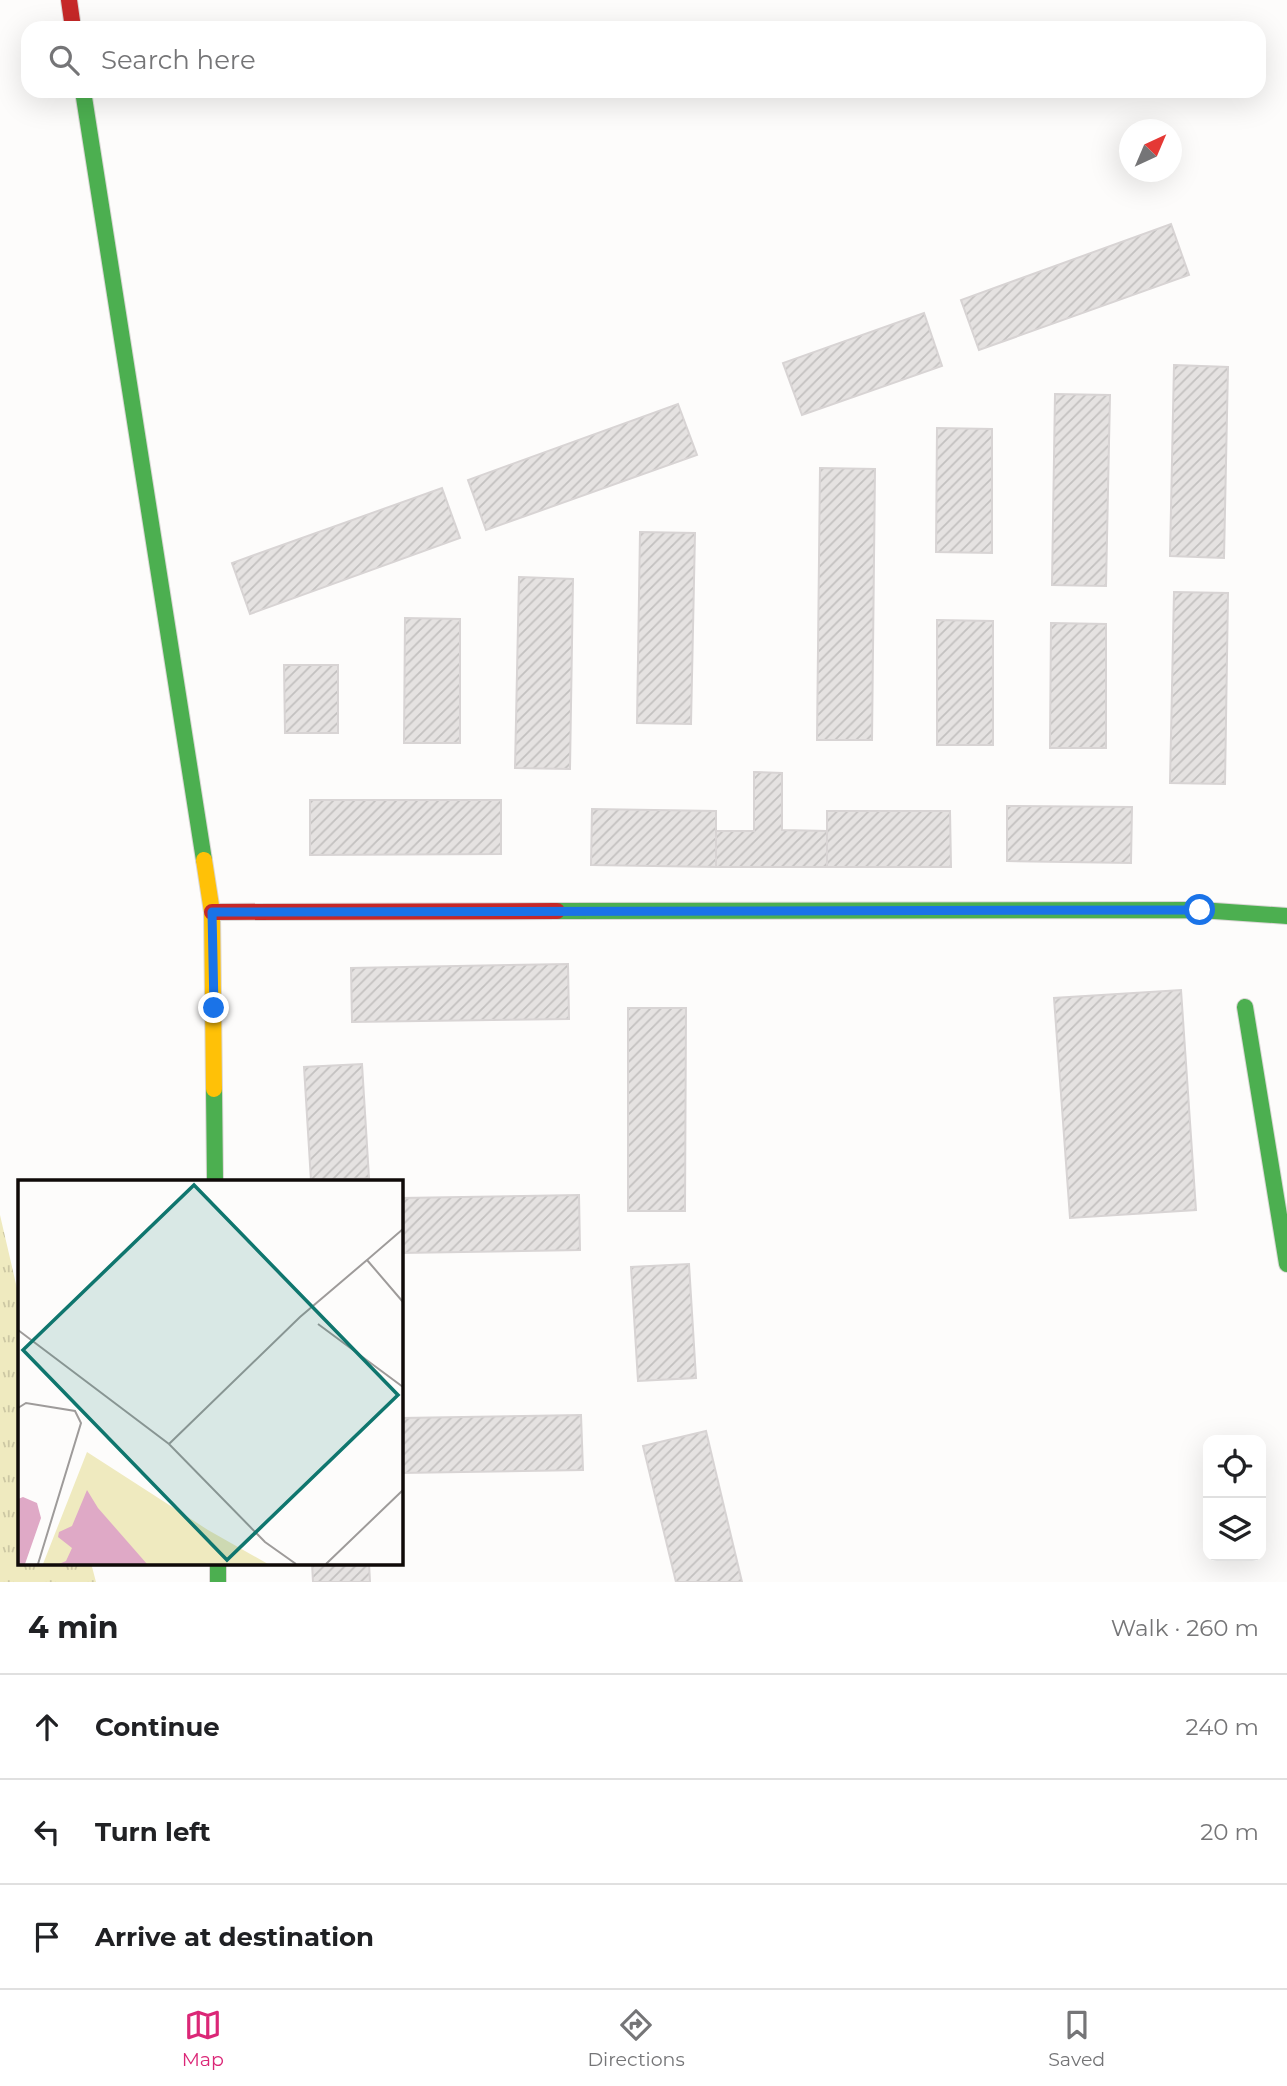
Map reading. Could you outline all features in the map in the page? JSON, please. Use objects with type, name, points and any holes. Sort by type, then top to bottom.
[{"type":"street","points":[[69,0],[72,21]]},
{"type":"street","points":[[84,98],[212,912],[215,1180]]},
{"type":"street","points":[[212,912],[1200,910],[1287,916]]},
{"type":"street","points":[[1245,1007],[1287,1264]]},
{"type":"street","points":[[218,1564],[218,1582]]},
{"type":"green space","points":[[0,1215],[18,1293],[18,1564],[91,1564],[96,1582],[0,1582]]},
{"type":"building","points":[[1171,224],[1189,275],[979,350],[961,300]]},
{"type":"building","points":[[924,313],[942,366],[802,415],[783,363]]},
{"type":"building","points":[[1174,365],[1228,367],[1224,558],[1170,556]]},
{"type":"building","points":[[1055,394],[1110,395],[1106,586],[1052,585]]},
{"type":"building","points":[[678,404],[697,455],[486,530],[468,480]]},
{"type":"building","points":[[937,428],[992,429],[992,553],[936,552]]},
{"type":"building","points":[[820,468],[875,469],[872,740],[817,740]]},
{"type":"building","points":[[442,488],[460,538],[250,614],[232,563]]},
{"type":"building","points":[[640,532],[695,533],[691,724],[637,723]]},
{"type":"building","points":[[519,577],[573,579],[570,769],[515,768]]},
{"type":"building","points":[[1174,592],[1228,593],[1225,784],[1170,783]]},
{"type":"building","points":[[405,618],[460,619],[460,743],[404,743]]},
{"type":"building","points":[[937,620],[993,621],[993,745],[937,745]]},
{"type":"building","points":[[1051,623],[1106,624],[1106,748],[1050,748]]},
{"type":"building","points":[[284,665],[338,665],[338,733],[285,733]]},
{"type":"building","points":[[754,772],[782,773],[782,830],[827,831],[827,867],[716,867],[716,831],[754,831]]},
{"type":"building","points":[[310,800],[501,800],[501,854],[310,855]]},
{"type":"building","points":[[1007,806],[1132,807],[1131,863],[1007,861]]},
{"type":"building","points":[[592,809],[716,811],[716,867],[591,865]]},
{"type":"building","points":[[827,811],[950,811],[951,867],[827,867]]},
{"type":"building","points":[[568,964],[569,1019],[352,1022],[351,968]]},
{"type":"building","points":[[1181,990],[1196,1210],[1070,1218],[1054,998]]},
{"type":"building","points":[[628,1008],[686,1008],[685,1211],[628,1211]]},
{"type":"building","points":[[362,1064],[369,1178],[311,1180],[304,1067]]},
{"type":"building","points":[[579,1195],[580,1250],[402,1253],[402,1198]]},
{"type":"building","points":[[689,1264],[696,1378],[638,1381],[631,1267]]},
{"type":"building","points":[[581,1415],[583,1470],[402,1473],[402,1418]]},
{"type":"building","points":[[706,1431],[742,1582],[676,1582],[643,1446]]},
{"type":"building","points":[[312,1564],[369,1564],[370,1582],[313,1582]]},
{"type":"traffic: fast","points":[[84,98],[204,860]]},
{"type":"traffic: fast","points":[[557,911],[1200,910],[1287,916]]},
{"type":"traffic: fast","points":[[1245,1007],[1287,1264]]},
{"type":"traffic: fast","points":[[214,1089],[215,1180]]},
{"type":"traffic: fast","points":[[218,1564],[218,1582]]},
{"type":"traffic: slow","points":[[204,860],[212,912],[214,1089]]},
{"type":"traffic: jam","points":[[69,0],[72,21]]},
{"type":"traffic: jam","points":[[212,912],[557,911]]},
{"type":"route","points":[[214,1008],[212,912],[1200,910]]}]
